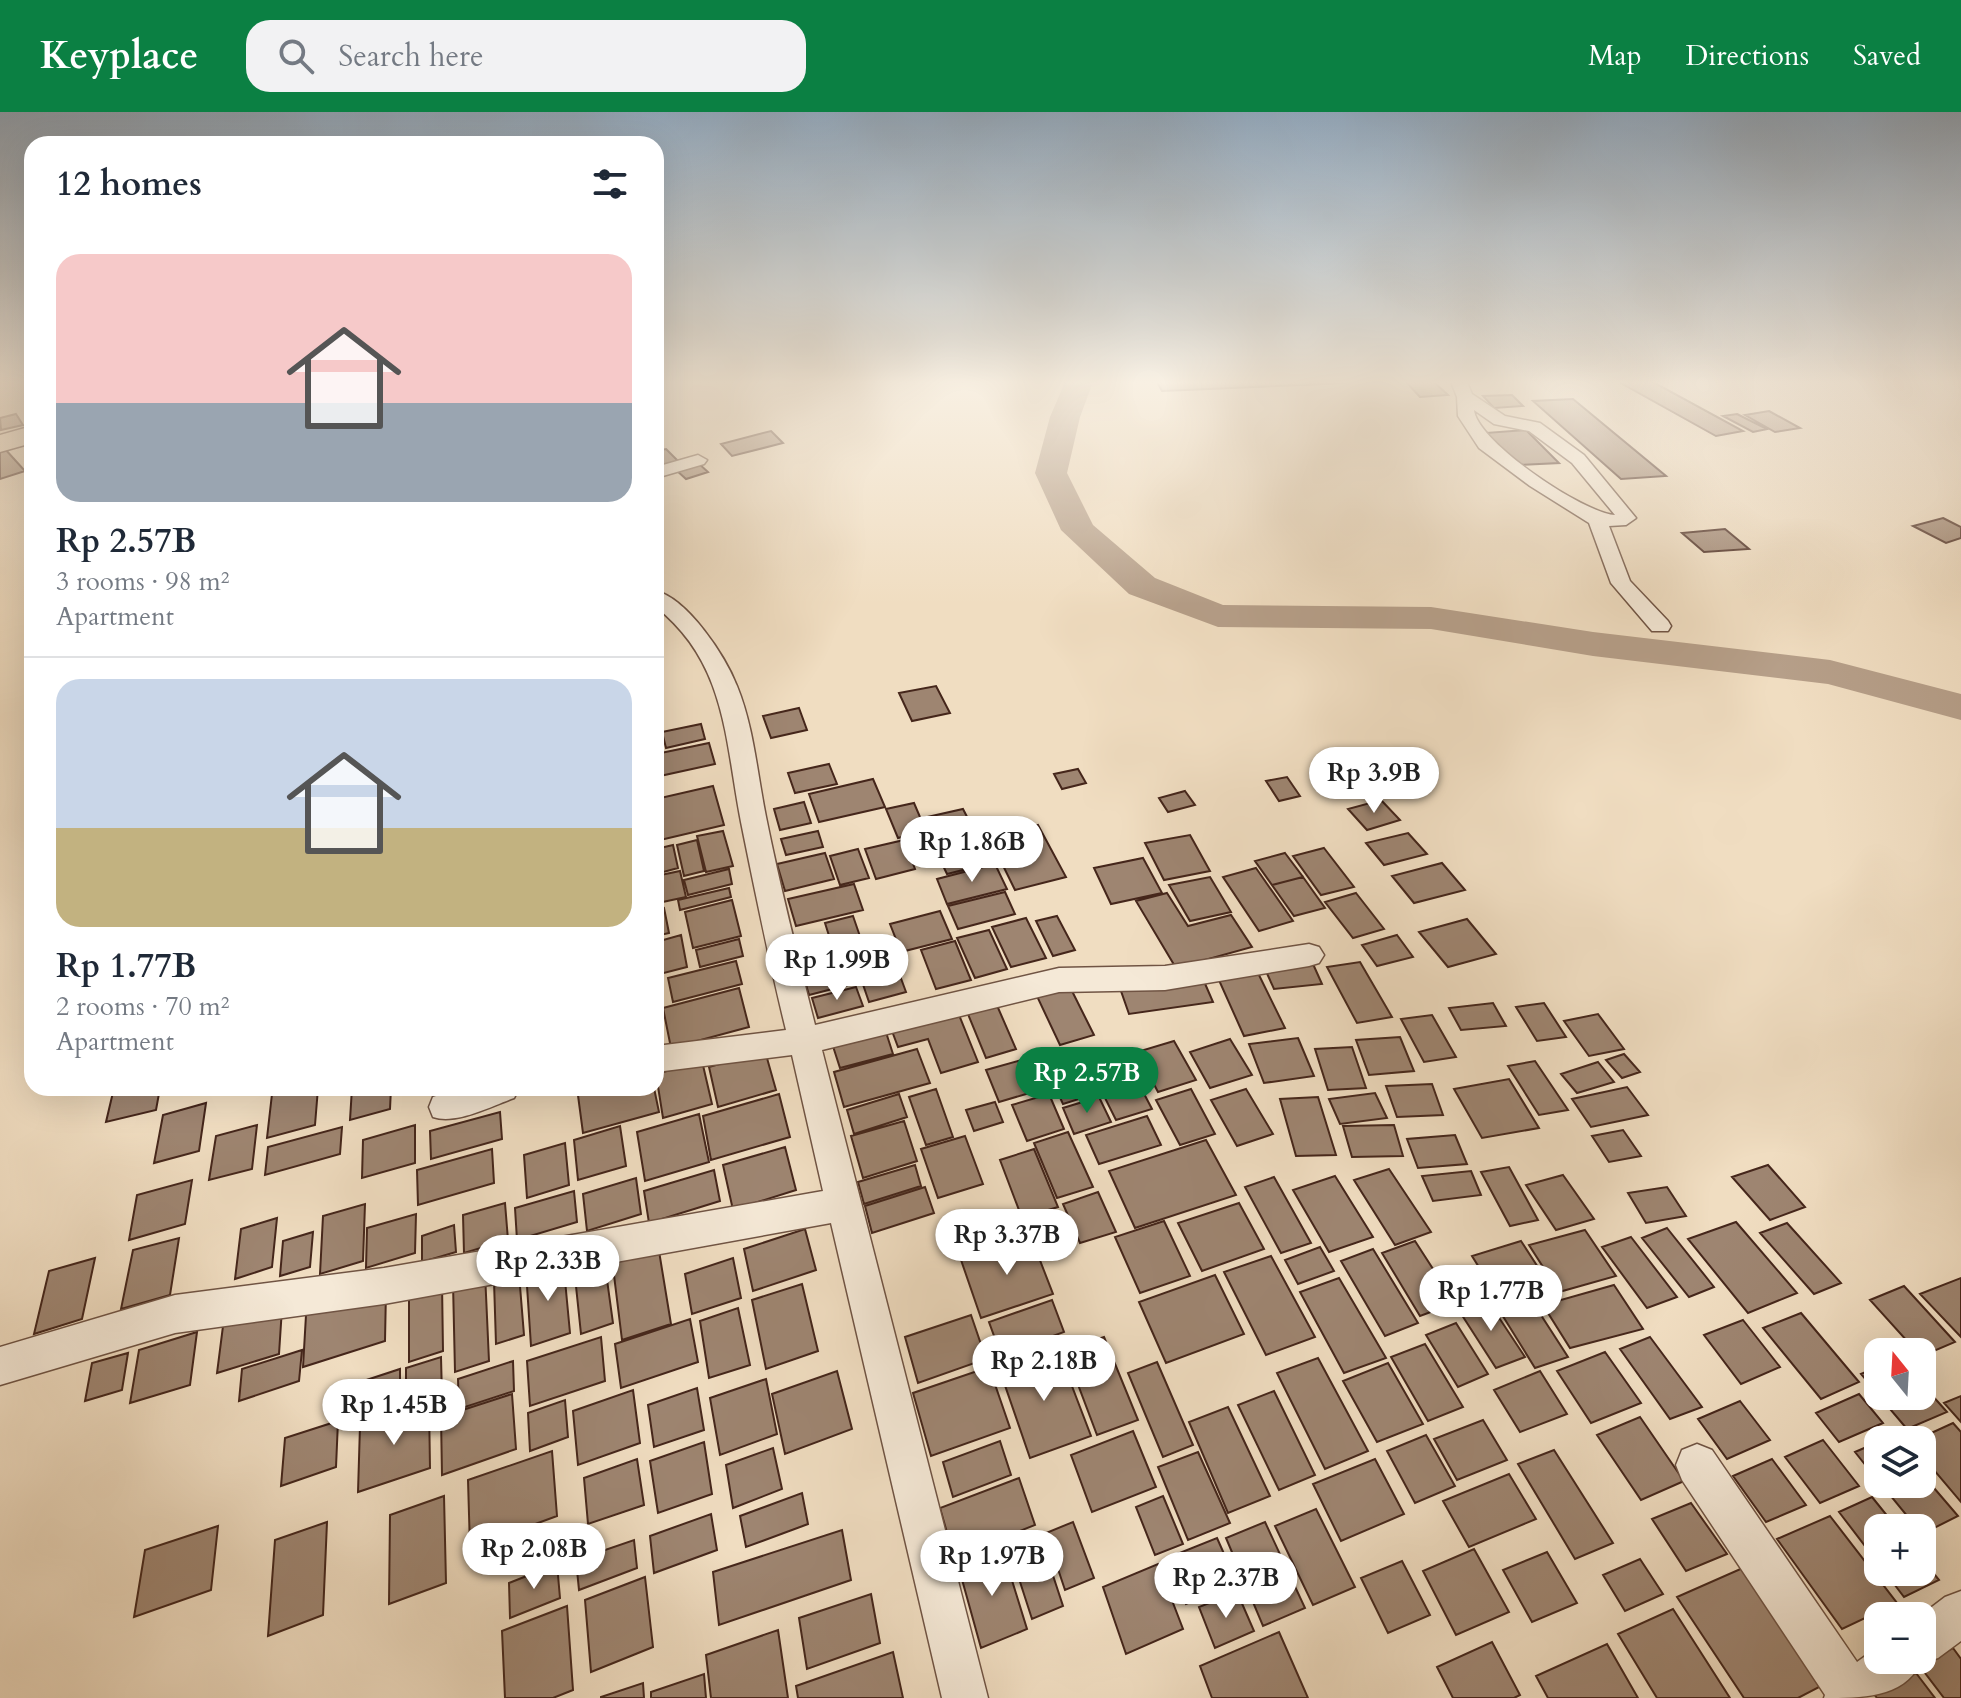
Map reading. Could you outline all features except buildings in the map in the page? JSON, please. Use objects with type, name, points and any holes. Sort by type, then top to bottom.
[{"type":"street","points":[[1501,456],[1597,520],[1619,521],[1627,518],[1574,456]]},
{"type":"street","points":[[664,471],[698,460]]},
{"type":"street","points":[[1597,520],[1621,583],[1660,626]]},
{"type":"street","points":[[664,603],[706,647],[726,686],[742,744],[756,831],[804,1041],[965,1698]]},
{"type":"street","points":[[664,1058],[804,1041],[1059,980],[1165,978],[1309,955]]},
{"type":"street","points":[[445,1107],[479,1096]]},
{"type":"street","points":[[0,1366],[175,1314],[384,1286],[843,1204]]},
{"type":"street","points":[[1697,1465],[1850,1696],[1880,1674]]},
{"type":"street","points":[[1936,1632],[1961,1613]]},
{"type":"waterway","points":[[1055,456],[1051,473],[1078,530],[1142,586],[1218,616],[1431,618],[1593,644],[1830,672],[1961,707]]}]
